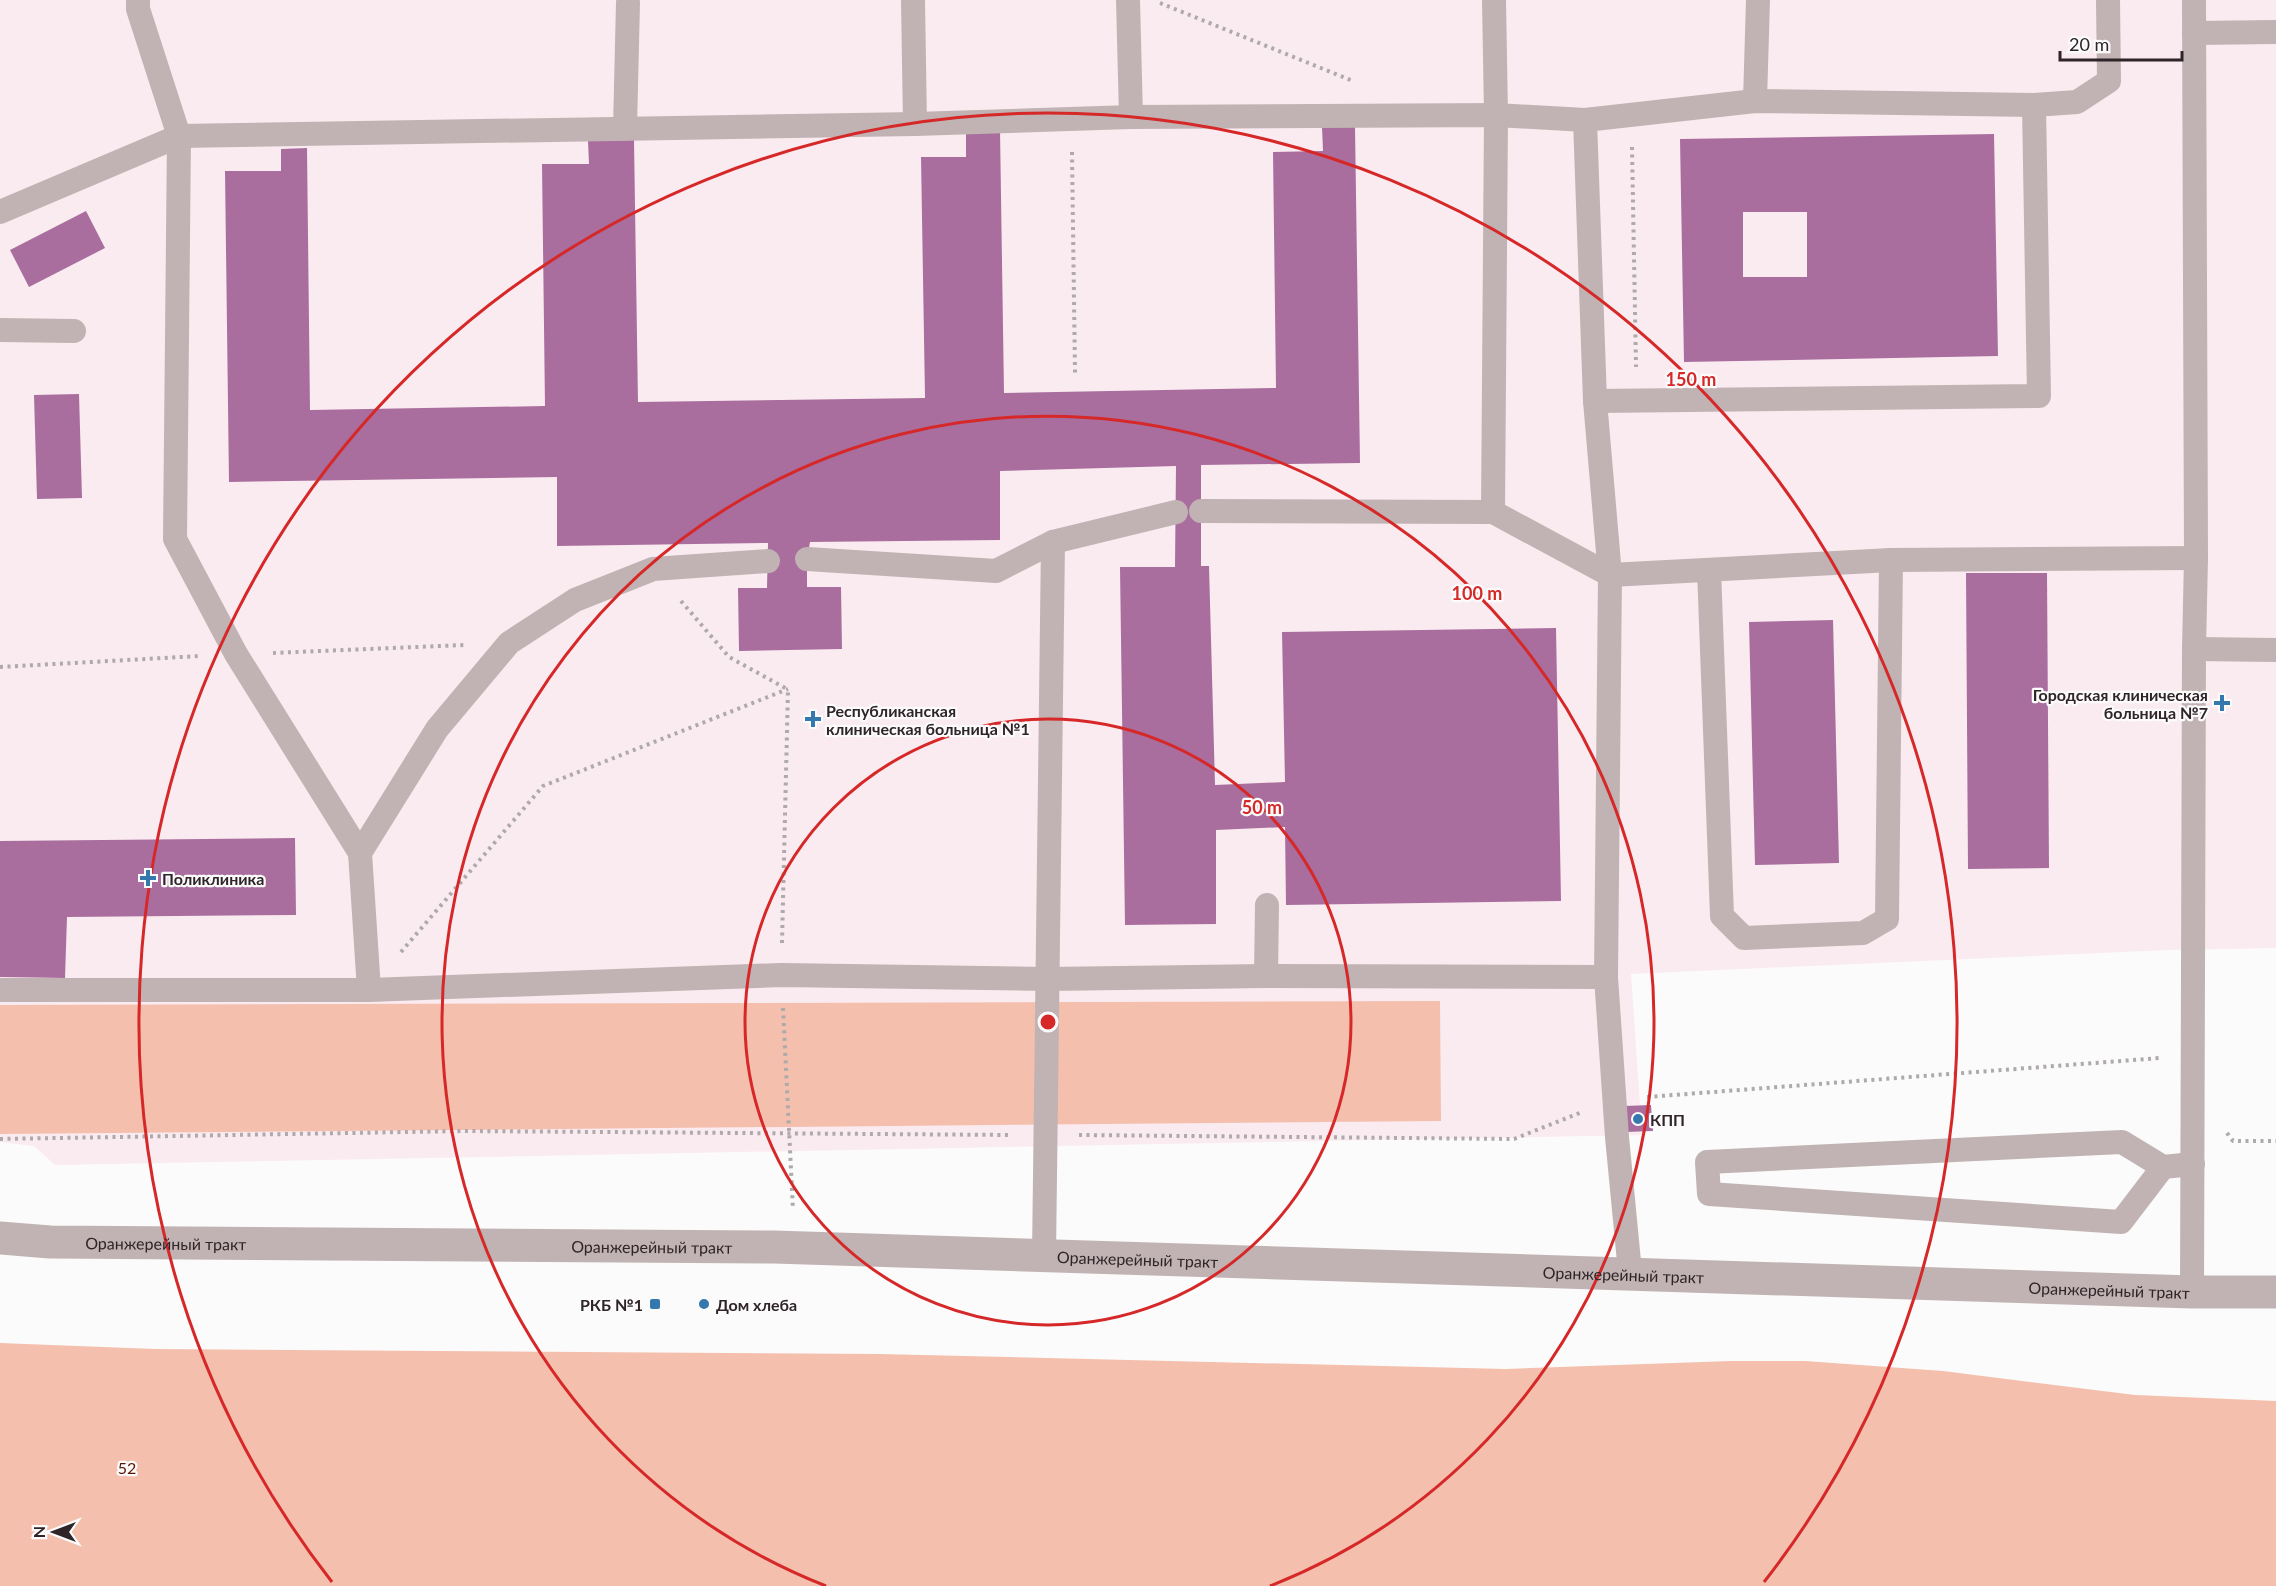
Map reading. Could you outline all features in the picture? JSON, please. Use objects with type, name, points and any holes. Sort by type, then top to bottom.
[{"type":"street","name":"Оранжерейный тракт","points":[[0,1238],[50,1242],[656,1244],[1630,1272],[2192,1292],[2276,1292]]},
{"type":"lane","points":[[138,0],[138,9],[179,136],[175,539],[236,654],[360,853],[369,990]]},
{"type":"lane","points":[[913,0],[915,124]]},
{"type":"lane","points":[[1128,0],[1131,117]]},
{"type":"lane","points":[[1493,512],[1496,115],[1494,0]]},
{"type":"lane","points":[[1755,101],[1758,0]]},
{"type":"lane","points":[[0,212],[179,136],[915,124],[1131,117],[1496,115],[1585,120],[1755,101],[2034,105],[2077,102],[2109,81],[2108,0]]},
{"type":"lane","points":[[2192,1292],[2196,558],[2194,0]]},
{"type":"lane","points":[[625,128],[628,3]]},
{"type":"lane","points":[[2194,33],[2276,32]]},
{"type":"lane","points":[[1595,401],[2039,396],[2034,105]]},
{"type":"lane","points":[[1585,120],[1595,401],[1610,575],[1605,977],[1630,1272]]},
{"type":"lane","points":[[0,330],[74,331]]},
{"type":"lane","points":[[1202,511],[1493,512],[1610,575],[1891,561],[2196,558]]},
{"type":"lane","points":[[807,559],[996,571],[1053,542],[1176,513]]},
{"type":"lane","points":[[1044,1255],[1053,542]]},
{"type":"lane","points":[[360,853],[437,729],[509,643],[575,600],[653,569],[768,561]]},
{"type":"lane","points":[[1709,570],[1722,916],[1744,938],[1863,933],[1887,919],[1891,561]]},
{"type":"lane","points":[[2194,649],[2276,650]]},
{"type":"lane","points":[[1266,976],[1267,905]]},
{"type":"lane","points":[[0,990],[369,990],[781,975],[1048,979],[1266,976],[1605,977]]},
{"type":"lane","points":[[2163,1167],[2121,1222],[1709,1194],[1707,1162],[2122,1142],[2163,1167],[2193,1164]]},
{"type":"path","points":[[1153,0],[1362,84]]},
{"type":"path","points":[[1631,114],[1636,401]]},
{"type":"path","points":[[1072,119],[1075,373]]},
{"type":"path","points":[[369,990],[543,786],[788,689],[729,657],[653,569]]},
{"type":"path","points":[[0,1139],[465,1131],[1514,1139],[1614,1099],[2167,1057],[2233,1142],[2276,1141]]},
{"type":"shaded area","name":"Республиканская клиническая больница №1","points":[[0,0],[2276,0],[2276,948],[2169,950],[1631,974],[1642,1135],[55,1165],[34,1146],[0,1142]]},
{"type":"green space","points":[[1440,1001],[1441,1121],[0,1134],[0,1005]]},
{"type":"green space","name":"52","points":[[0,1343],[155,1349],[880,1354],[1506,1369],[1731,1361],[1805,1361],[1943,1371],[2135,1395],[2276,1401],[2276,1586],[0,1586]]},
{"type":"building","points":[[1322,127],[1355,127],[1360,463],[1201,465],[1201,566],[1209,566],[1215,785],[1285,782],[1282,632],[1556,628],[1561,901],[1286,905],[1285,827],[1216,830],[1216,924],[1125,925],[1120,567],[1175,567],[1176,466],[1000,471],[1000,540],[810,542],[807,559],[807,587],[841,587],[842,649],[739,651],[738,588],[767,588],[768,543],[557,546],[557,477],[229,482],[225,171],[281,171],[281,149],[307,148],[310,410],[545,406],[542,164],[589,164],[588,141],[634,140],[638,402],[925,398],[921,157],[966,157],[966,130],[1000,130],[1004,393],[1276,388],[1273,152],[1323,151]]},
{"type":"building","points":[[1994,134],[1998,356],[1684,362],[1680,139]],"holes":[[[1743,212],[1807,212],[1807,277],[1743,277]]]},
{"type":"building","points":[[86,211],[105,248],[29,287],[10,250]]},
{"type":"building","points":[[79,394],[82,498],[37,499],[34,395]]},
{"type":"building","points":[[1966,573],[2047,573],[2049,868],[1968,869]]},
{"type":"building","points":[[1833,620],[1839,863],[1755,865],[1749,622]]},
{"type":"building","name":"Поликлиника","points":[[295,838],[296,915],[67,917],[65,978],[0,977],[0,841]]},
{"type":"building","name":"КПП","points":[[1651,1105],[1653,1131],[1626,1132],[1624,1106]]},
{"type":"place","name":"Городская клиническая больница №7","points":[[2222,703]]},
{"type":"place","name":"Республиканская клиническая больница №1","points":[[813,719]]},
{"type":"place","name":"Поликлиника","points":[[148,878]]},
{"type":"place","name":"КПП","points":[[1638,1119]]},
{"type":"place","name":"РКБ №1","points":[[655,1304]]},
{"type":"place","name":"Дом хлеба","points":[[704,1304]]}]
